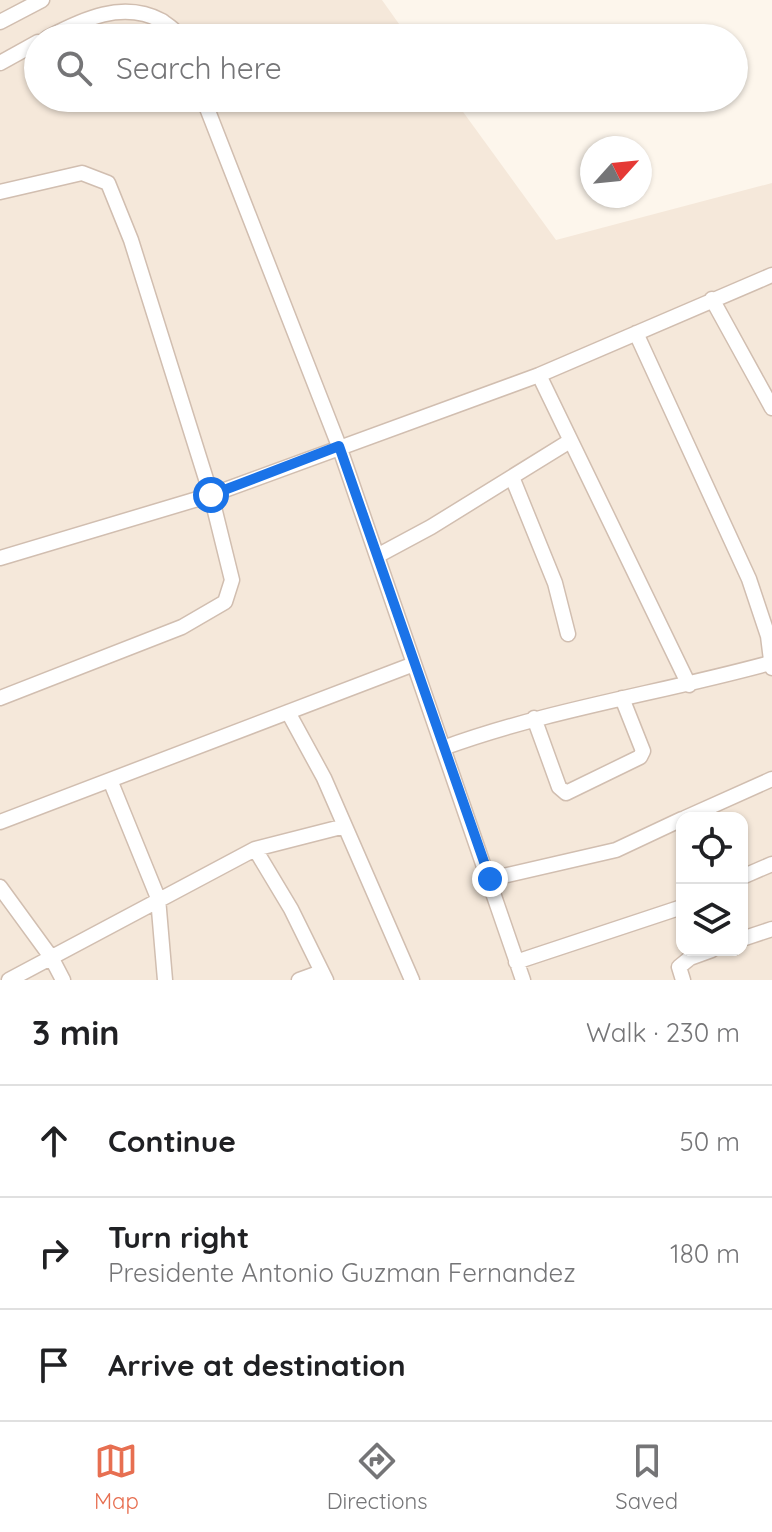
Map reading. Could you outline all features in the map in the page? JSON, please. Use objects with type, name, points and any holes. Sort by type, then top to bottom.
[{"type":"street","points":[[0,22],[42,0]]},
{"type":"street","points":[[74,24],[99,11],[133,7],[156,17],[164,24]]},
{"type":"street","points":[[0,63],[24,50]]},
{"type":"street","points":[[208,112],[339,446],[523,980]]},
{"type":"street","points":[[0,192],[82,173],[108,183],[131,240],[211,495],[232,580],[225,602],[182,627],[0,698]]},
{"type":"street","points":[[0,558],[211,495],[539,375],[772,275]]},
{"type":"street","points":[[712,299],[772,408]]},
{"type":"street","points":[[443,748],[534,718],[771,665],[768,636],[749,579],[636,333]]},
{"type":"street","points":[[539,375],[689,685]]},
{"type":"street","points":[[377,556],[570,441]]},
{"type":"street","points":[[512,477],[555,583],[568,634]]},
{"type":"street","points":[[0,822],[414,664]]},
{"type":"street","points":[[534,718],[559,787],[566,793],[640,757],[643,751],[622,698]]},
{"type":"street","points":[[288,712],[345,826],[412,980]]},
{"type":"street","points":[[699,812],[772,779]]},
{"type":"street","points":[[110,780],[158,898],[165,980]]},
{"type":"street","points":[[490,879],[616,850],[676,822]]},
{"type":"street","points":[[9,980],[255,849],[345,826]]},
{"type":"street","points":[[255,849],[291,909],[323,976],[299,980]]},
{"type":"street","points":[[748,874],[772,864]]},
{"type":"street","points":[[0,887],[51,957],[63,980]]},
{"type":"street","points":[[516,962],[676,909]]},
{"type":"street","points":[[748,937],[772,929]]},
{"type":"street","points":[[683,980],[679,967],[696,956]]},
{"type":"shaded area","points":[[0,0],[382,0],[399,24],[24,24],[24,112],[463,112],[556,240],[772,183],[772,980],[0,980]]},
{"type":"route","points":[[211,495],[339,446],[490,879]]}]
